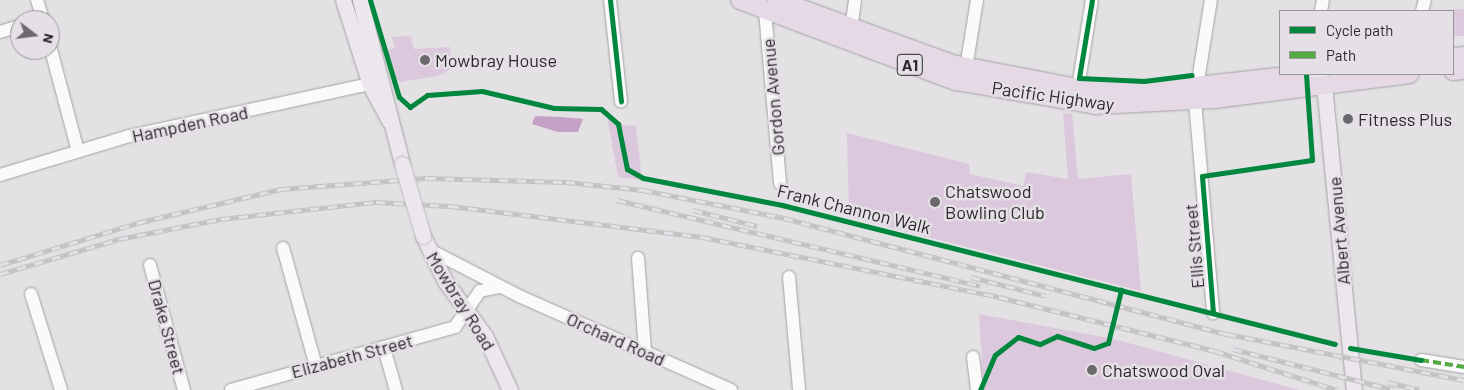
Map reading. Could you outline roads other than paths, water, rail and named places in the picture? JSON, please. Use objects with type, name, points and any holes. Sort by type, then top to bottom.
[{"type":"highway","name":"Pacific Highway","points":[[740,0],[771,5],[966,68],[1078,88],[1196,94],[1299,75]]},
{"type":"highway","name":"Pacific Highway","points":[[771,5],[972,84],[1096,105],[1321,79],[1391,75]]},
{"type":"main road","name":"Mowbray Road","points":[[343,0],[391,124],[425,241],[466,312],[485,336],[510,390]]},
{"type":"main road","name":"Mowbray Road","points":[[360,0],[376,83]]},
{"type":"main road","name":"Albert Avenue","points":[[1321,79],[1354,390]]},
{"type":"street","points":[[610,0],[621,101]]},
{"type":"street","points":[[850,29],[855,0]]},
{"type":"street","points":[[966,68],[977,0]]},
{"type":"street","points":[[1078,88],[1092,0]]},
{"type":"street","name":"Ellis Street","points":[[1211,0],[1196,94],[1213,313]]},
{"type":"street","name":"Gordon Avenue","points":[[771,5],[780,182]]},
{"type":"street","points":[[1464,56],[1464,63]]},
{"type":"street","points":[[54,60],[78,150]]},
{"type":"street","name":"Hampden Road","points":[[0,175],[78,150],[376,83]]},
{"type":"street","name":"Orchard Road","points":[[425,241],[441,260],[731,390]]},
{"type":"street","points":[[283,248],[316,366]]},
{"type":"street","points":[[638,258],[645,352]]},
{"type":"street","name":"Drake Street","points":[[150,265],[184,390]]},
{"type":"street","points":[[789,277],[799,390]]},
{"type":"street","points":[[466,312],[480,291],[502,288]]},
{"type":"street","points":[[31,294],[61,390]]},
{"type":"street","name":"Elizabeth Street","points":[[230,390],[455,327],[466,312]]},
{"type":"street","points":[[384,348],[396,390]]},
{"type":"street","points":[[973,356],[977,390]]},
{"type":"street","points":[[1421,360],[1464,367]]},
{"type":"railway","points":[[0,265],[137,223],[281,189],[427,178],[566,182],[643,190],[784,218],[1227,334],[1464,380]]},
{"type":"railway","points":[[617,200],[980,286]]},
{"type":"railway","points":[[0,274],[119,239],[221,219],[376,202],[450,206],[702,237],[999,297],[1215,351],[1337,390]]},
{"type":"railway","points":[[693,210],[757,226]]},
{"type":"railway","points":[[971,277],[1046,296]]},
{"type":"railway","points":[[1233,349],[1395,390]]},
{"type":"railway","points":[[1388,382],[1419,390]]},
{"type":"place","name":"Mowbray House","points":[[425,60]]},
{"type":"place","name":"Fitness Plus","points":[[1348,119]]},
{"type":"place","name":"Chatswood Bowling Club","points":[[935,202]]},
{"type":"place","name":"Chatswood Oval","points":[[1092,370]]}]
